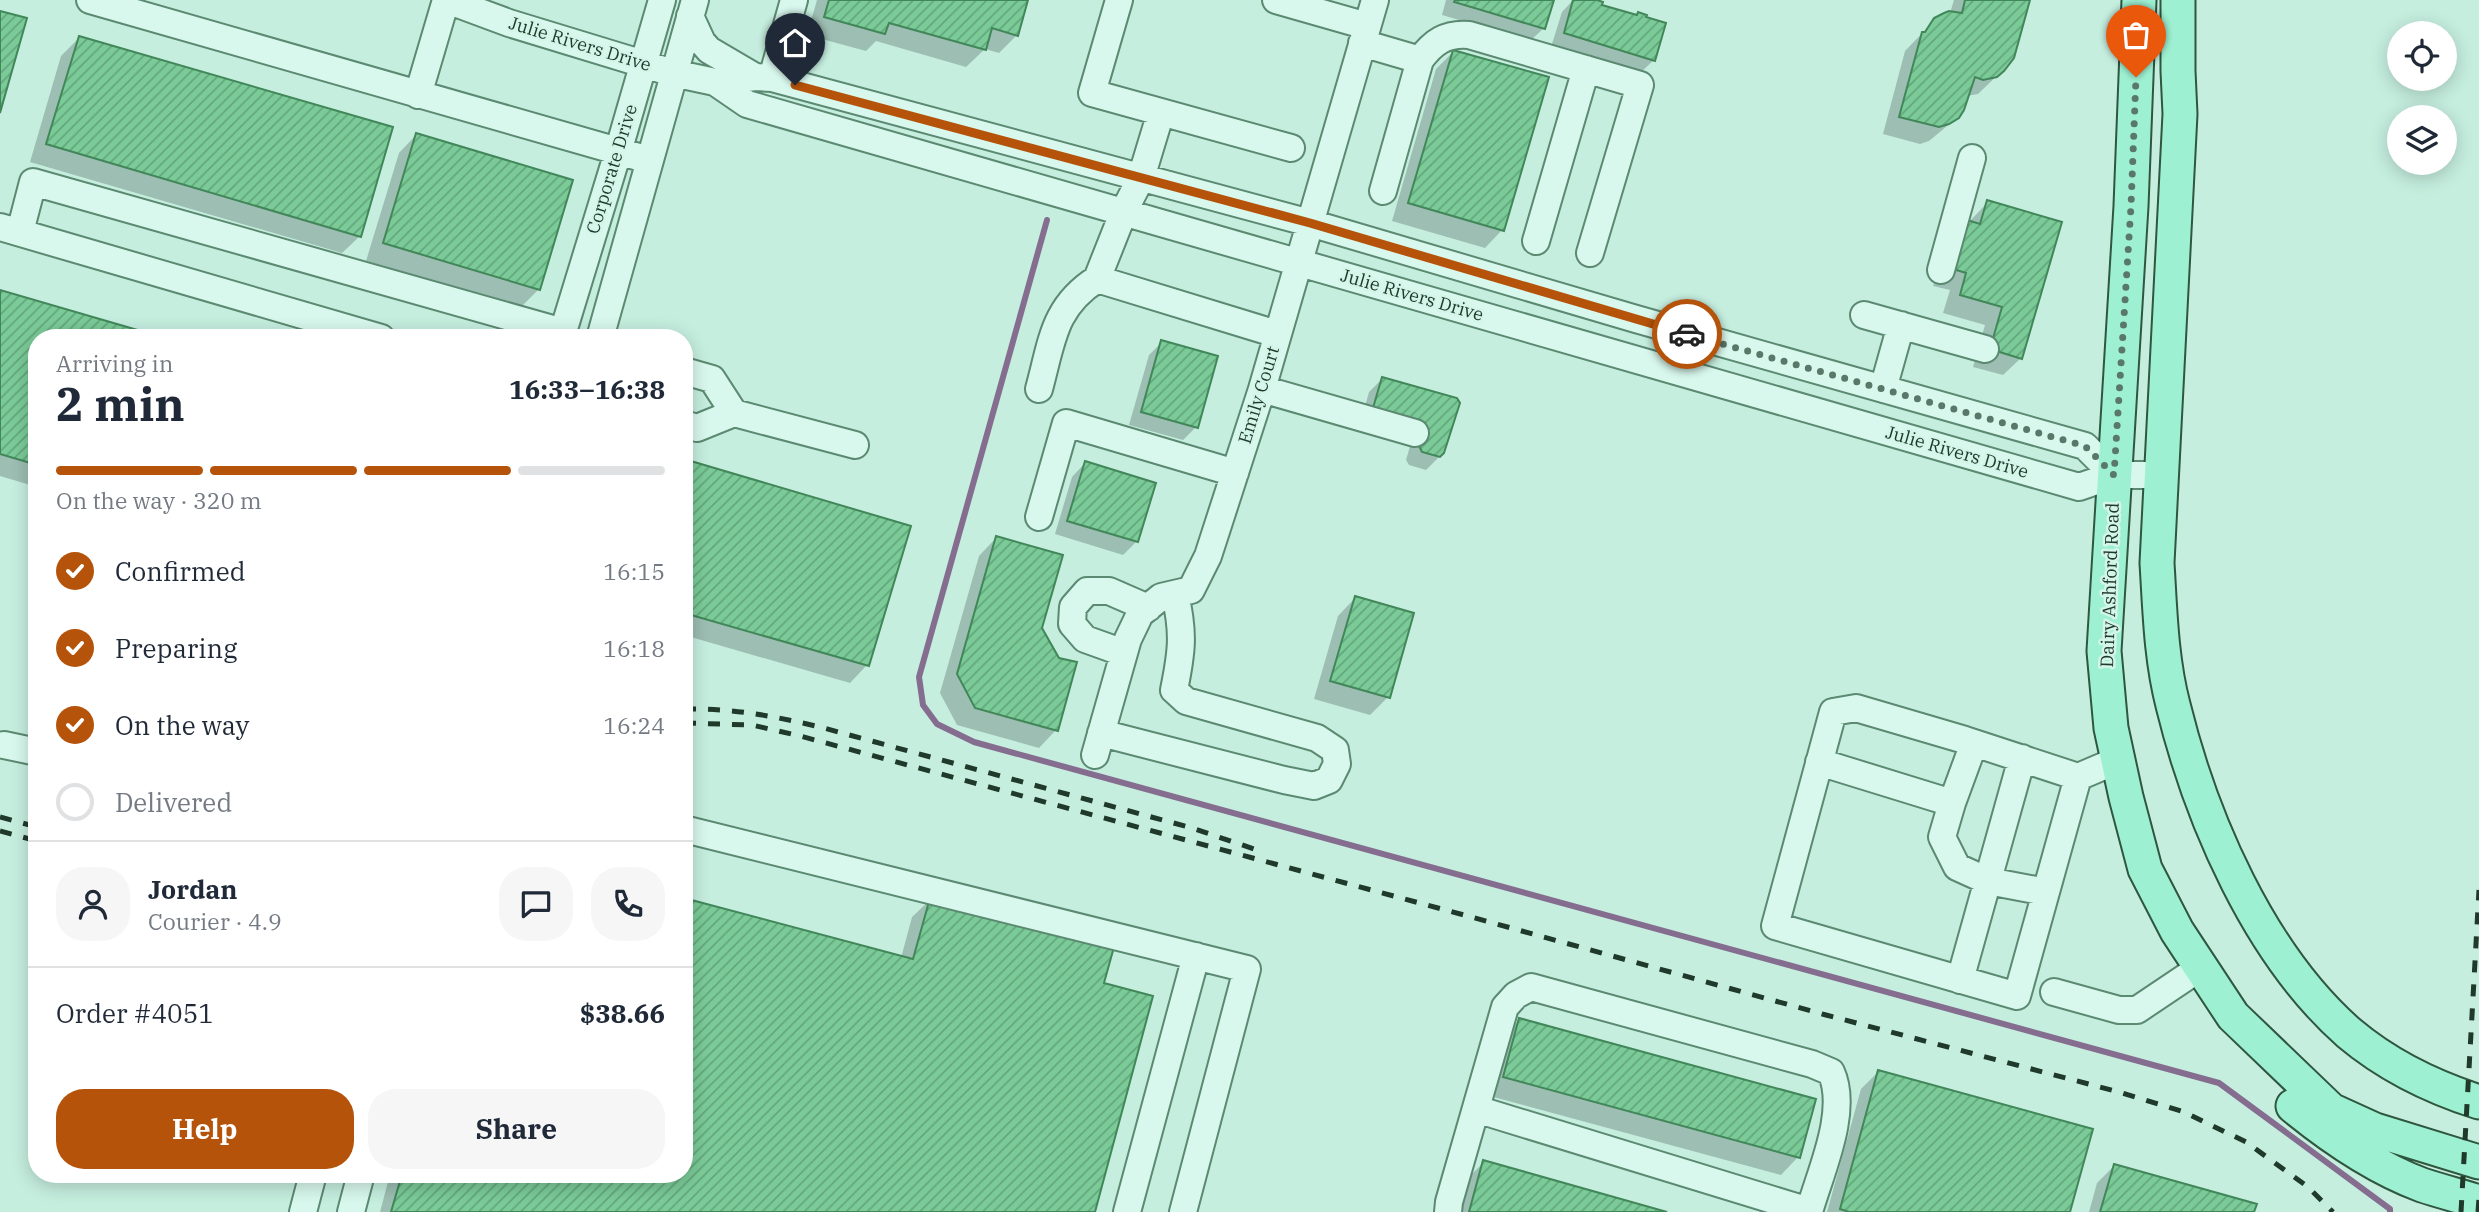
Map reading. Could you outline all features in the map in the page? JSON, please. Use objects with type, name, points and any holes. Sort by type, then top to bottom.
[{"type":"main road","name":"Dairy Ashford Road","points":[[2139,0],[2131,206],[2104,651],[2111,728],[2146,869],[2177,931],[2232,1016],[2331,1110],[2375,1130],[2479,1163]]},
{"type":"main road","points":[[2178,0],[2180,114],[2157,563],[2161,634],[2172,704],[2192,773],[2232,872],[2289,965],[2311,995],[2365,1045],[2395,1065],[2444,1090],[2479,1102]]},
{"type":"main road","points":[[2256,1038],[2269,1083],[2330,1136],[2379,1166],[2422,1185],[2479,1202]]},
{"type":"street","points":[[90,0],[649,160]]},
{"type":"street","points":[[418,95],[446,0]]},
{"type":"street","name":"Julie Rivers Drive","points":[[446,0],[509,23],[673,73],[715,82],[763,77],[1310,223],[1636,319],[2085,446],[2114,475]]},
{"type":"street","name":"Corporate Drive","points":[[566,329],[662,0]]},
{"type":"street","points":[[692,8],[702,42],[709,50],[763,77],[794,0]]},
{"type":"street","points":[[1119,0],[1092,93],[1291,148]]},
{"type":"street","points":[[1276,0],[1420,60]]},
{"type":"street","name":"Emily Court","points":[[1175,594],[1180,616],[1182,650],[1174,690],[1186,701],[1317,738],[1335,750],[1337,764],[1329,780],[1314,786],[1098,744],[1128,639],[1140,614],[1161,597],[1191,590],[1208,556],[1262,389],[1375,0]]},
{"type":"street","name":"Corporate Drive","points":[[602,329],[692,8]]},
{"type":"street","points":[[1383,191],[1420,60],[1430,46],[1443,37],[1469,35],[1640,85],[1591,253]]},
{"type":"street","points":[[1536,241],[1586,69]]},
{"type":"street","name":"Julie Rivers Drive","points":[[715,82],[747,104],[2079,486],[2114,475],[2160,475]]},
{"type":"street","points":[[1039,389],[1056,325],[1067,304],[1097,279],[1124,211],[1141,178],[1161,112]]},
{"type":"street","points":[[1941,270],[1972,158]]},
{"type":"street","points":[[350,329],[10,230],[33,182],[543,329]]},
{"type":"street","points":[[1097,279],[1277,334]]},
{"type":"street","points":[[1864,314],[1985,349]]},
{"type":"street","points":[[1627,358],[1636,319]]},
{"type":"street","points":[[1883,389],[1901,325]]},
{"type":"street","points":[[693,374],[712,379],[734,413]]},
{"type":"street","points":[[1262,389],[1415,433]]},
{"type":"street","points":[[693,427],[697,428],[734,413],[855,445]]},
{"type":"street","points":[[1039,517],[1066,423],[1235,472]]},
{"type":"street","points":[[1124,653],[1085,639],[1072,624],[1073,607],[1087,591],[1109,591],[1148,608]]},
{"type":"street","points":[[2078,777],[2017,996],[1774,926],[1833,712],[1856,708],[2078,777],[2118,760]]},
{"type":"street","points":[[1974,743],[1942,837],[1957,867],[1988,881],[2046,892]]},
{"type":"street","points":[[4,745],[28,750]]},
{"type":"street","points":[[1960,980],[2022,758]]},
{"type":"street","points":[[1819,762],[1952,803]]},
{"type":"street","points":[[693,831],[1247,969],[1183,1212]]},
{"type":"street","points":[[1127,1212],[1196,956]]},
{"type":"street","points":[[2054,992],[2119,1010],[2137,1010],[2201,967]]},
{"type":"street","points":[[1448,1212],[1449,1202],[1505,1007],[1516,995],[1531,987],[1812,1064],[1831,1072],[1837,1084],[1837,1119],[1809,1211],[1476,1109]]},
{"type":"street","points":[[303,1212],[311,1183]]},
{"type":"street","points":[[351,1212],[359,1183]]},
{"type":"building","points":[[829,0],[1028,0],[1018,36],[992,28],[986,50],[889,23],[885,34],[824,17]]},
{"type":"building","points":[[1554,0],[1545,29],[1454,2]]},
{"type":"building","points":[[1573,0],[1597,0],[1603,2],[1602,5],[1637,15],[1638,12],[1666,23],[1655,61],[1564,33]]},
{"type":"building","points":[[1965,0],[2030,0],[2014,58],[1997,77],[1983,80],[1975,77],[1964,110],[1959,118],[1949,124],[1939,127],[1899,117],[1922,32],[1925,32],[1934,18],[1944,13],[1962,13]]},
{"type":"building","points":[[0,11],[27,18],[0,113]]},
{"type":"building","points":[[79,36],[393,127],[361,237],[46,144]]},
{"type":"building","points":[[1453,50],[1549,77],[1504,231],[1408,203]]},
{"type":"building","points":[[416,133],[573,180],[540,290],[383,243]]},
{"type":"building","points":[[1987,200],[2062,222],[2022,359],[1990,349],[2002,307],[1960,295],[1966,273],[1950,268],[1964,219],[1980,224]]},
{"type":"building","points":[[0,290],[134,329],[28,329],[28,462],[0,454]]},
{"type":"building","points":[[1161,340],[1218,356],[1198,428],[1141,412]]},
{"type":"building","points":[[1382,377],[1457,398],[1460,403],[1444,453],[1440,457],[1422,452],[1419,446],[1425,423],[1373,408]]},
{"type":"building","points":[[1085,461],[1156,483],[1138,542],[1067,521]]},
{"type":"building","points":[[693,462],[911,526],[869,666],[693,616]]},
{"type":"building","points":[[996,536],[1063,555],[1042,628],[1059,658],[1077,662],[1058,731],[975,708],[957,674]]},
{"type":"building","points":[[1355,596],[1414,613],[1390,698],[1330,681]]},
{"type":"building","points":[[930,898],[1114,947],[1104,983],[1153,996],[1095,1212],[391,1212],[399,1183],[693,1183],[693,900],[913,959]]},
{"type":"building","points":[[1519,1018],[1816,1099],[1800,1158],[1503,1077]]},
{"type":"building","points":[[1878,1070],[2093,1129],[2070,1212],[1849,1212],[1840,1209]]},
{"type":"building","points":[[1483,1160],[1667,1212],[1469,1212]]},
{"type":"building","points":[[2114,1164],[2257,1204],[2254,1212],[2100,1212]]},
{"type":"waterway","points":[[1047,220],[919,677],[923,705],[937,724],[974,742],[2219,1083],[2390,1209],[2390,1212]]},
{"type":"railway","points":[[693,709],[752,714],[820,727],[1192,828],[1260,851]]},
{"type":"railway","points":[[693,723],[752,725],[800,736],[2119,1092],[2184,1112],[2246,1142],[2308,1187],[2333,1212]]},
{"type":"railway","points":[[0,817],[28,825]]},
{"type":"railway","points":[[0,831],[28,839]]},
{"type":"railway","points":[[2461,1212],[2479,890]]},
{"type":"railway","points":[[2478,1212],[2479,1198]]},
{"type":"way so far","points":[[1687,334],[2085,446],[2114,475],[2131,206],[2136,77]]},
{"type":"route","points":[[795,85],[1310,223],[1687,334]]}]
